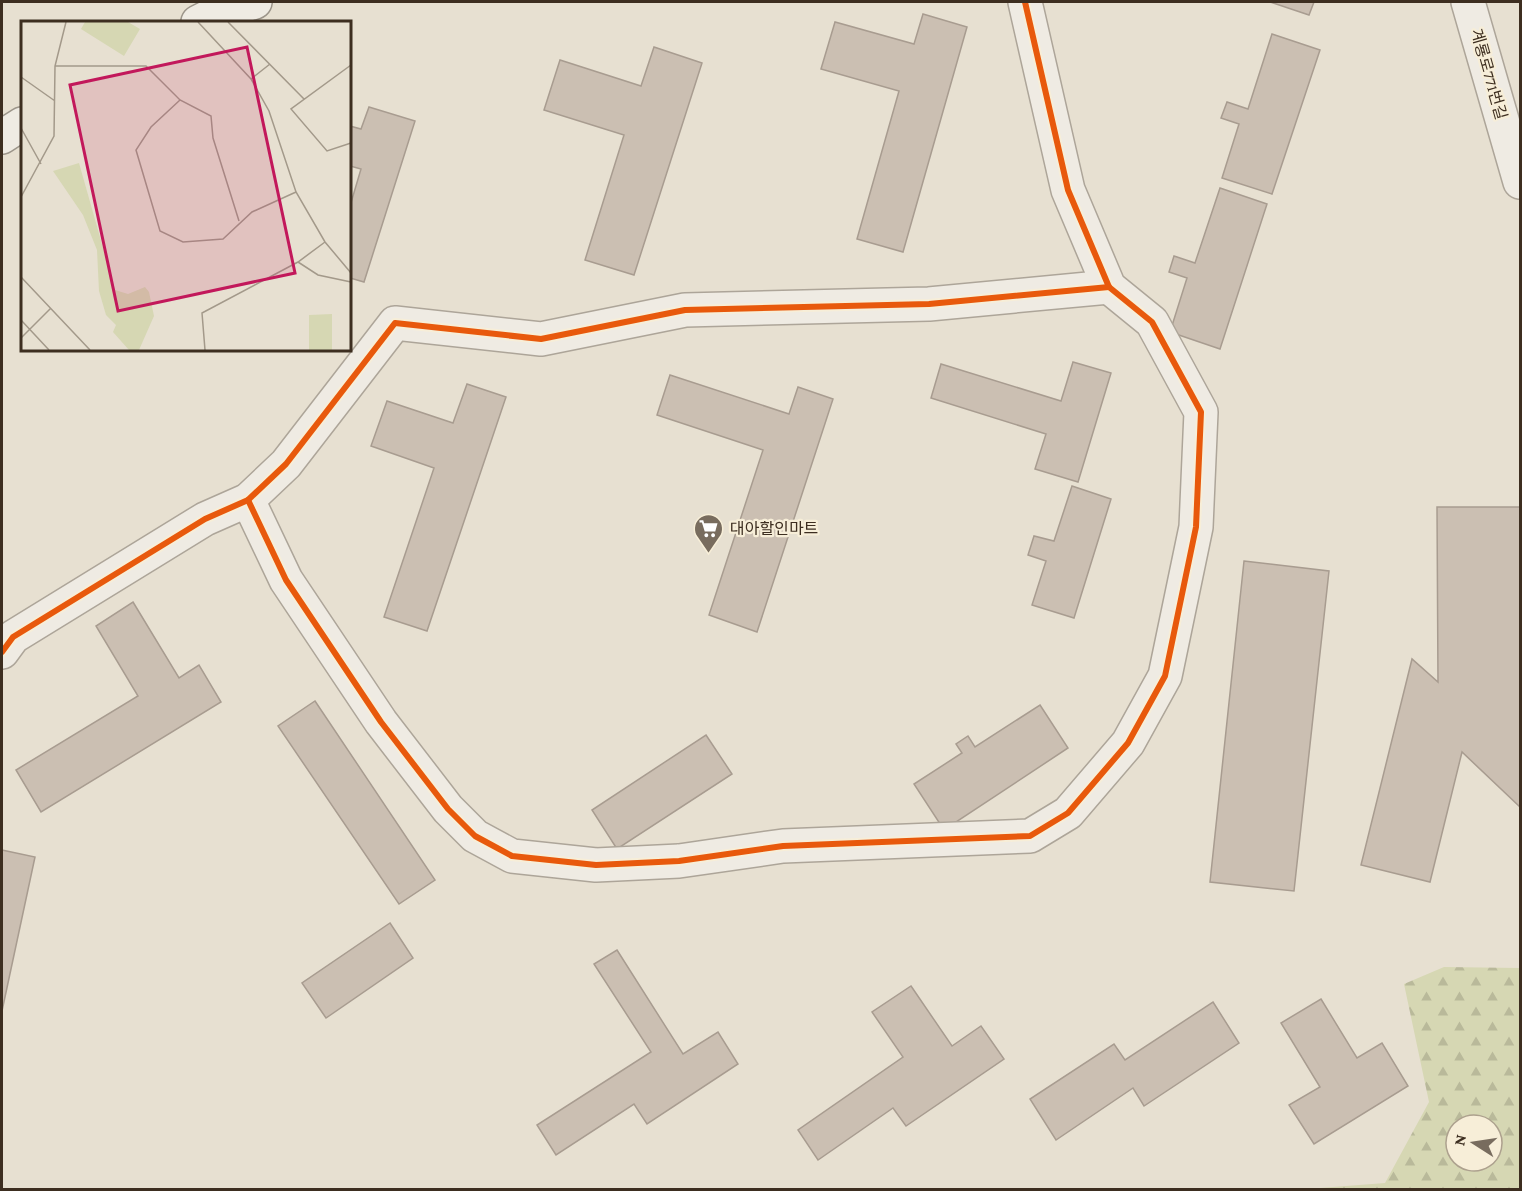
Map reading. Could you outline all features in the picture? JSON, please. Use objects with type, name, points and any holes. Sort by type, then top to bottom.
[{"type":"street","points":[[202,14],[255,2]]},
{"type":"street","points":[[248,500],[286,580],[381,722],[448,809],[475,836],[512,856],[596,865],[679,861],[783,846],[1030,836],[1068,813],[1128,743],[1165,676],[1196,527],[1201,412],[1152,322],[1109,287],[1068,190],[1025,2]]},
{"type":"street","name":"계룡로771번길","points":[[1468,2],[1521,182]]},
{"type":"street","points":[[2,137],[21,125]]},
{"type":"street","points":[[2,652],[12,637],[205,519],[248,500],[286,464],[395,323],[541,339],[685,310],[929,304],[1109,287]]},
{"type":"green space","points":[[1444,967],[1520,968],[1520,1189],[1307,1189],[1385,1183],[1429,1102],[1404,984]]},
{"type":"building","points":[[1270,2],[1314,2],[1309,15]]},
{"type":"building","points":[[923,14],[967,27],[903,252],[857,239],[899,91],[821,69],[835,22],[914,44]]},
{"type":"building","points":[[1272,34],[1320,50],[1272,194],[1222,178],[1239,124],[1221,118],[1227,102],[1248,109]]},
{"type":"building","points":[[654,47],[702,63],[634,275],[585,260],[624,135],[544,110],[560,60],[641,86]]},
{"type":"building","points":[[369,107],[415,121],[364,282],[351,278],[351,203],[361,169],[351,166],[351,126],[361,129]]},
{"type":"building","points":[[1220,188],[1267,204],[1220,349],[1170,332],[1187,278],[1169,272],[1174,256],[1195,263]]},
{"type":"building","points":[[1073,362],[1111,373],[1078,482],[1035,469],[1046,434],[931,398],[941,364],[1061,401]]},
{"type":"building","points":[[670,375],[789,414],[798,387],[833,399],[757,632],[709,615],[763,450],[657,415]]},
{"type":"building","points":[[467,384],[506,397],[427,631],[384,617],[434,468],[371,446],[387,401],[453,423]]},
{"type":"building","points":[[1072,486],[1111,499],[1074,618],[1032,605],[1046,561],[1028,555],[1034,536],[1054,541]]},
{"type":"building","points":[[1437,507],[1520,507],[1520,807],[1462,752],[1430,882],[1361,865],[1412,659],[1438,682]]},
{"type":"building","points":[[1244,561],[1329,571],[1294,891],[1210,882]]},
{"type":"building","points":[[133,602],[179,678],[199,665],[221,702],[41,812],[16,770],[138,696],[96,626]]},
{"type":"building","points":[[315,701],[435,880],[399,904],[278,726]]},
{"type":"building","points":[[1040,705],[1068,748],[944,830],[914,784],[962,753],[956,744],[968,736],[975,747]]},
{"type":"building","points":[[706,735],[732,774],[617,849],[592,810]]},
{"type":"building","points":[[2,850],[35,857],[2,1011]]},
{"type":"building","points":[[390,923],[413,958],[326,1018],[302,983]]},
{"type":"building","points":[[617,950],[683,1054],[718,1032],[738,1064],[647,1124],[634,1104],[556,1155],[537,1125],[651,1052],[594,964]]},
{"type":"building","points":[[911,986],[952,1046],[981,1026],[1004,1059],[906,1126],[893,1108],[818,1160],[798,1130],[903,1057],[872,1012]]},
{"type":"building","points":[[1321,999],[1357,1058],[1382,1043],[1408,1086],[1314,1144],[1289,1105],[1320,1087],[1281,1023]]},
{"type":"building","points":[[1213,1002],[1239,1043],[1144,1106],[1133,1088],[1056,1140],[1030,1099],[1114,1044],[1125,1060]]},
{"type":"cycle path","points":[[248,500],[286,580],[381,722],[448,809],[475,836],[512,856],[596,865],[679,861],[783,846],[1030,836],[1068,813],[1128,743],[1165,676],[1196,527],[1201,412],[1152,322],[1109,287],[1068,190],[1025,2]]},
{"type":"cycle path","points":[[2,652],[13,637],[205,519],[248,500],[286,464],[395,323],[541,339],[685,310],[929,304],[1109,287]]},
{"type":"place","name":"대아할인마트","points":[[709,554]]}]
